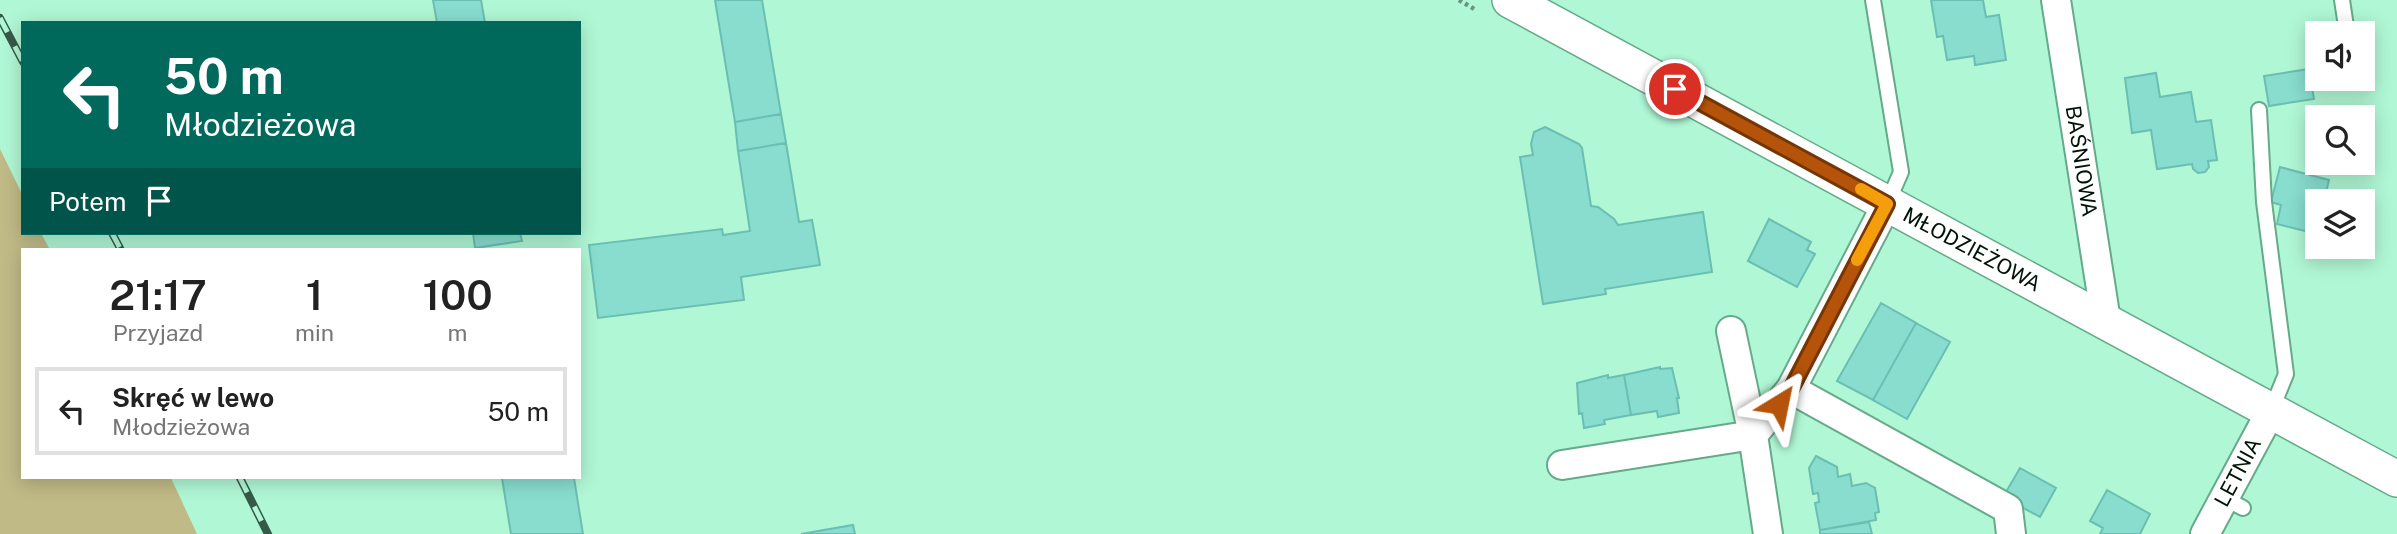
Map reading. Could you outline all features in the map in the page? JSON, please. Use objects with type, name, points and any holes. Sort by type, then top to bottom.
[{"type":"street","name":"MŁODZIEŻOWA","points":[[1510,0],[2397,479]]},
{"type":"street","name":"BAŚNIOWA","points":[[2056,0],[2106,321]]},
{"type":"street","points":[[1562,464],[1752,435],[1791,389],[1887,204]]},
{"type":"street","points":[[1731,331],[1768,534]]},
{"type":"street","points":[[1791,389],[2008,509],[2011,534]]},
{"type":"street","name":"LETNIA","points":[[2205,534],[2234,503],[2271,411]]},
{"type":"lane","points":[[1874,0],[1901,172],[1887,204]]},
{"type":"lane","points":[[2342,0],[2345,21]]},
{"type":"lane","points":[[2259,110],[2264,202],[2286,374],[2271,411]]},
{"type":"shaded area","points":[[0,149],[21,192],[21,235],[42,235],[49,248],[21,248],[21,479],[171,479],[197,534],[0,534]]},
{"type":"building","points":[[433,0],[481,0],[485,21],[437,21]]},
{"type":"building","points":[[715,0],[762,0],[781,114],[735,122]]},
{"type":"building","points":[[1931,0],[1983,0],[1986,17],[1999,15],[2006,60],[1975,65],[1974,56],[1947,60],[1943,36],[1937,37]]},
{"type":"building","points":[[2305,70],[2305,91],[2313,91],[2314,99],[2269,106],[2264,76]]},
{"type":"building","points":[[2156,73],[2160,97],[2191,92],[2196,122],[2211,120],[2217,160],[2208,161],[2209,167],[2205,172],[2198,173],[2192,164],[2157,169],[2151,130],[2132,133],[2125,78]]},
{"type":"building","points":[[781,114],[786,143],[738,151],[735,122]]},
{"type":"building","points":[[1545,127],[1582,148],[1591,206],[1598,207],[1618,225],[1703,212],[1712,272],[1605,289],[1606,294],[1543,304],[1520,157],[1533,155],[1531,144],[1534,132]]},
{"type":"building","points":[[786,143],[799,222],[812,220],[820,265],[741,277],[744,300],[598,318],[589,245],[722,229],[723,235],[750,231],[738,151]]},
{"type":"building","points":[[2280,167],[2329,180],[2327,189],[2305,189],[2305,231],[2277,224],[2281,205],[2271,202]]},
{"type":"building","points":[[1769,219],[1811,242],[1807,250],[1815,254],[1797,287],[1748,261]]},
{"type":"building","points":[[473,235],[520,235],[522,241],[475,248]]},
{"type":"building","points":[[1881,303],[1916,323],[1873,400],[1837,381]]},
{"type":"building","points":[[1916,323],[1950,342],[1907,419],[1873,400]]},
{"type":"building","points":[[1660,367],[1672,368],[1679,398],[1679,413],[1658,417],[1657,411],[1631,415],[1624,375]]},
{"type":"building","points":[[1608,375],[1608,378],[1624,375],[1631,415],[1604,420],[1605,424],[1584,428],[1582,413],[1579,414],[1577,383]]},
{"type":"building","points":[[1816,456],[1837,467],[1838,477],[1850,474],[1852,486],[1866,483],[1875,488],[1879,512],[1875,513],[1876,520],[1820,530],[1815,503],[1819,502],[1818,493],[1813,494],[1809,468]]},
{"type":"building","points":[[2020,468],[2056,488],[2040,517],[2003,497]]},
{"type":"building","points":[[502,479],[574,479],[583,534],[511,534]]},
{"type":"building","points":[[2107,490],[2150,514],[2140,534],[2100,534],[2103,528],[2090,521]]},
{"type":"building","points":[[1869,522],[1872,534],[1820,534],[1820,530]]},
{"type":"building","points":[[853,525],[855,534],[801,534]]},
{"type":"railway","points":[[0,18],[21,58]]},
{"type":"railway","points":[[113,235],[120,248]]},
{"type":"railway","points":[[240,479],[268,534]]},
{"type":"slow traffic","points":[[1857,260],[1887,204],[1861,189]]},
{"type":"route","points":[[1675,89],[1887,204],[1791,389],[1779,404]]}]
